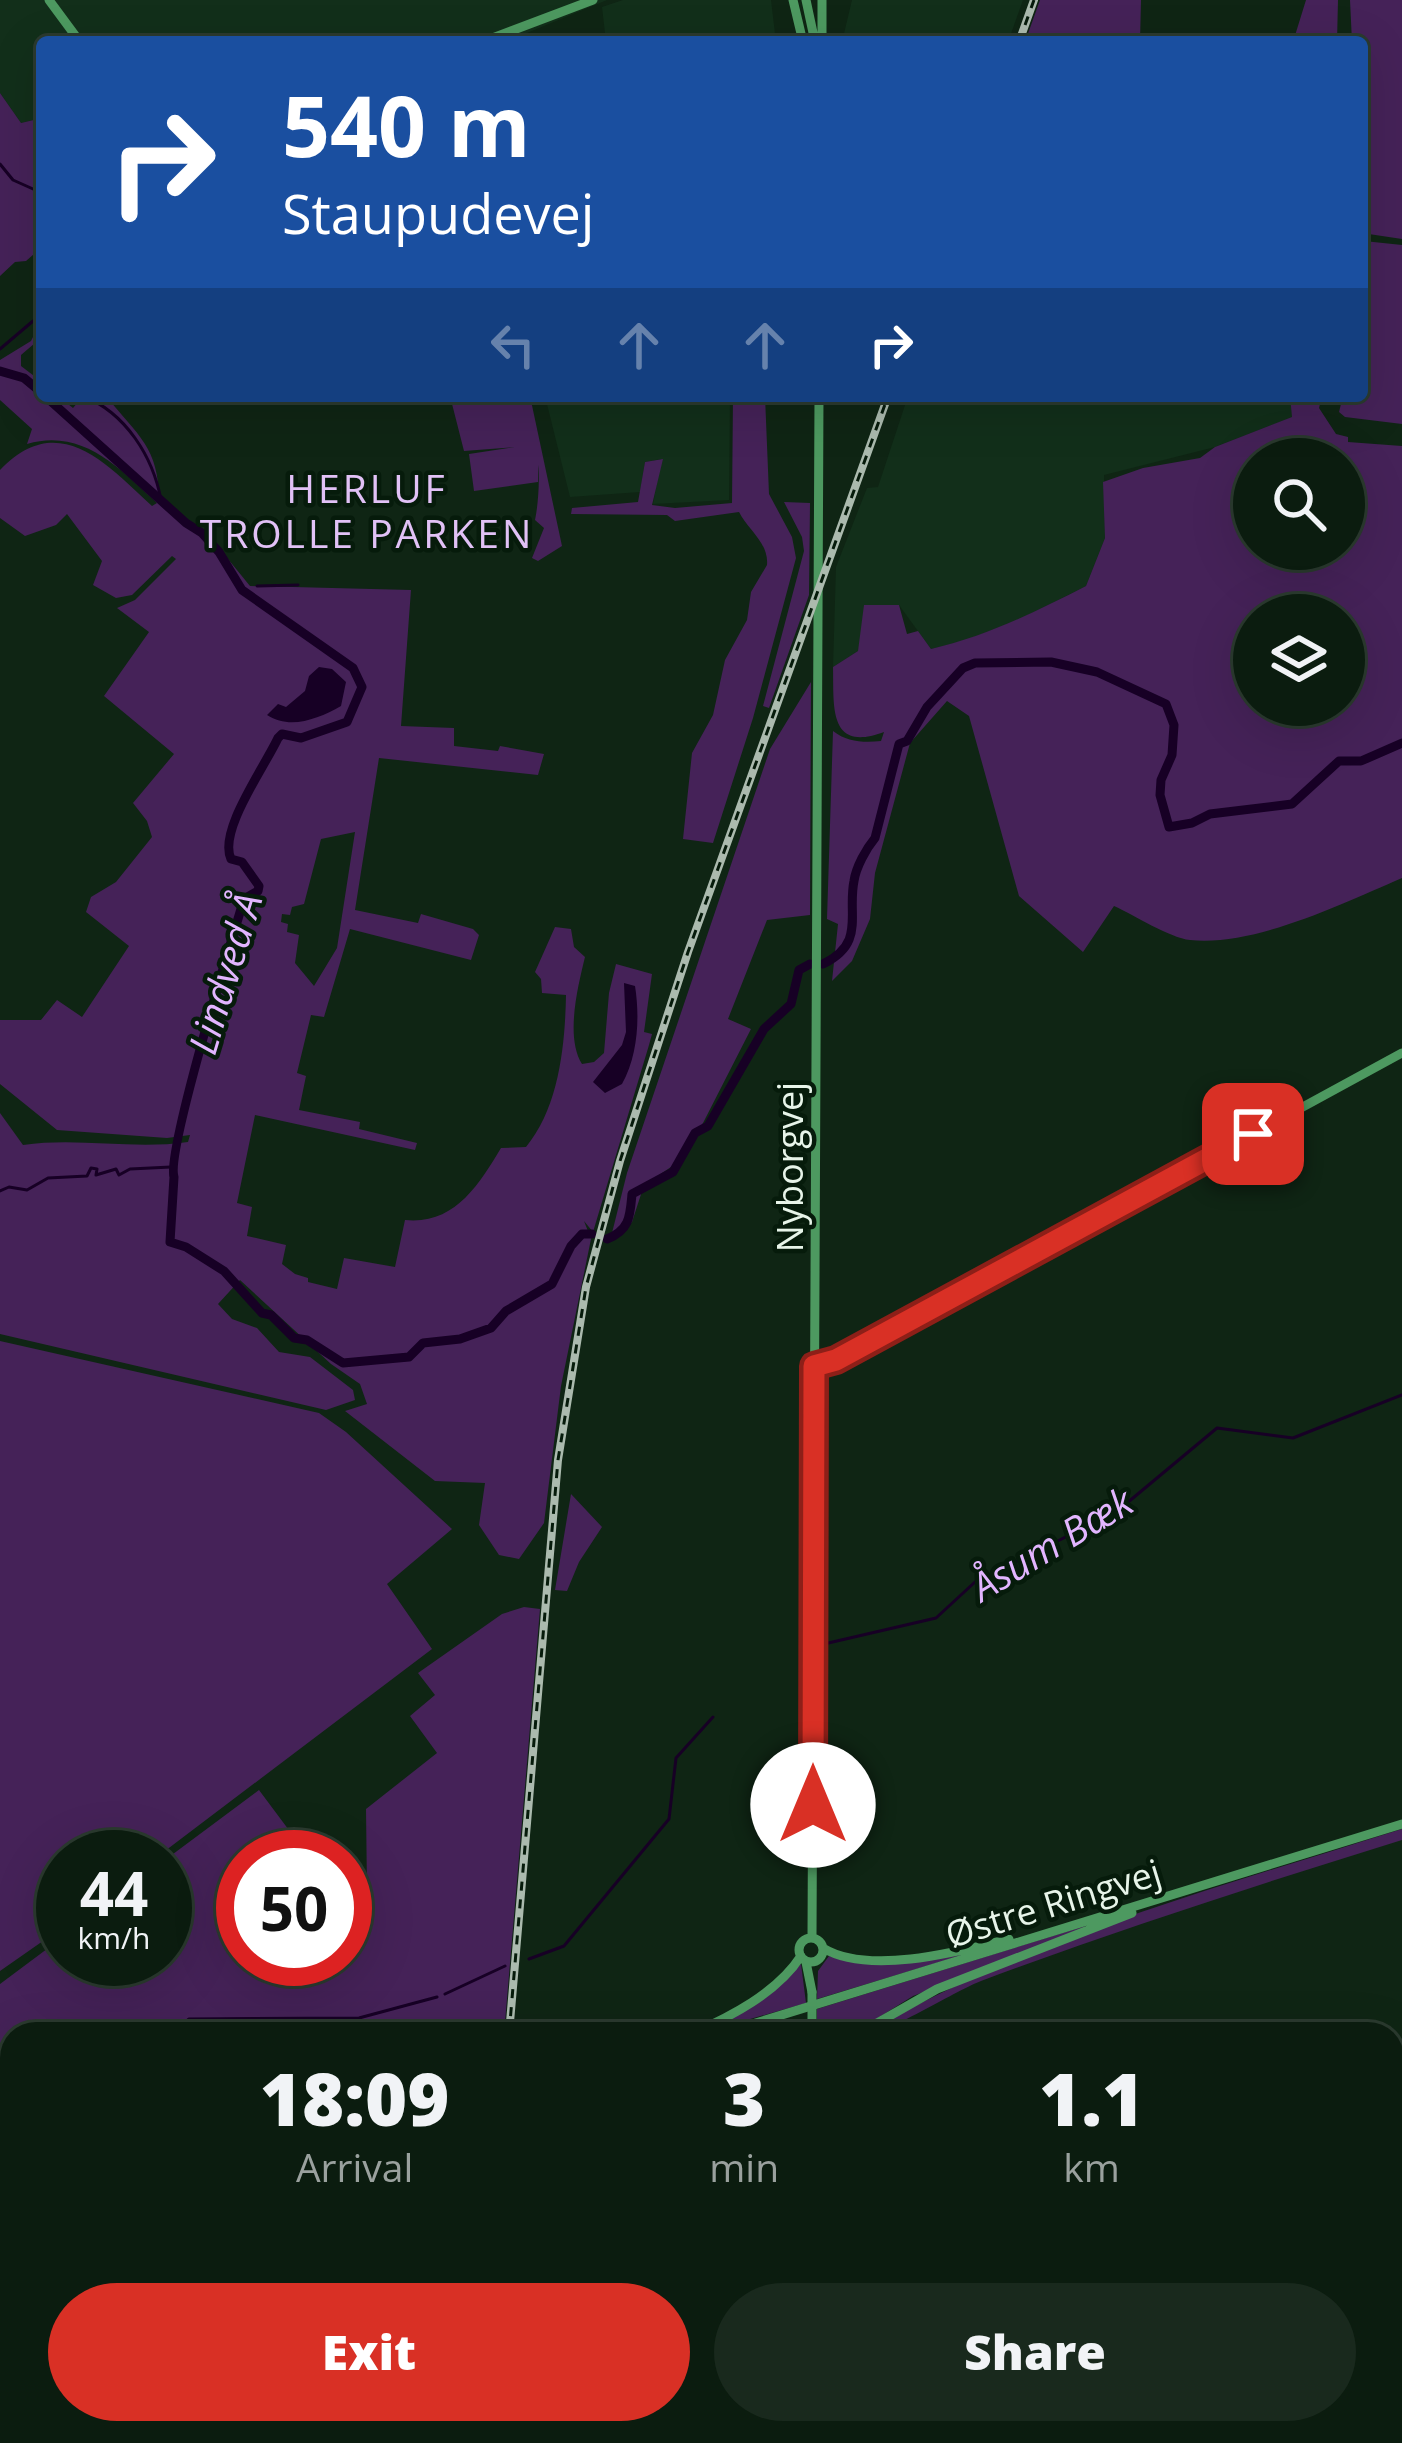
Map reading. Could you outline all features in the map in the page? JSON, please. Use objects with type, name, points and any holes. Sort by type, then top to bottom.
[{"type":"main road","points":[[49,0],[76,36]]},
{"type":"main road","points":[[498,36],[592,0]]},
{"type":"main road","points":[[793,0],[802,36]]},
{"type":"main road","points":[[806,0],[816,36]]},
{"type":"main road","points":[[819,36],[822,0]]},
{"type":"main road","name":"Nyborgvej","points":[[812,1938],[819,402]]},
{"type":"main road","points":[[814,1366],[836,1360],[1402,1053]]},
{"type":"main road","name":"Østre Ringvej","points":[[759,2022],[1402,1824]]},
{"type":"main road","points":[[879,2022],[937,1989],[1175,1894]]},
{"type":"main road","points":[[812,2022],[803,1941],[812,1938],[841,1956],[911,1958],[1073,1925]]},
{"type":"main road","points":[[713,2022],[754,2000],[824,1948]]},
{"type":"shaded area","points":[[0,0],[607,0],[520,36],[36,36],[36,119],[21,123],[0,93]]},
{"type":"shaded area","points":[[623,0],[771,0],[775,36],[605,36],[602,7]]},
{"type":"shaded area","points":[[852,0],[1023,0],[1010,36],[843,36]]},
{"type":"shaded area","points":[[1040,0],[1141,0],[1140,36],[1027,36]]},
{"type":"shaded area","points":[[1306,0],[1338,0],[1337,36],[1295,36]]},
{"type":"shaded area","points":[[1350,0],[1402,0],[1402,239],[1368,234],[1368,36],[1352,36]]},
{"type":"shaded area","points":[[0,93],[21,123],[36,119],[36,252],[0,276]]},
{"type":"shaded area","points":[[1368,241],[1402,245],[1402,424],[1345,417],[1339,412],[1342,402],[1368,402]]},
{"type":"shaded area","points":[[36,331],[36,342],[21,355],[21,366],[36,377],[36,402],[66,402],[73,408],[78,402],[111,402],[151,455],[159,501],[196,533],[210,537],[250,586],[411,590],[401,726],[454,728],[454,746],[498,751],[500,746],[544,754],[538,775],[379,758],[355,910],[418,923],[421,914],[479,935],[471,960],[350,929],[324,1017],[311,1015],[297,1073],[306,1076],[299,1110],[360,1122],[359,1129],[417,1143],[415,1150],[255,1115],[237,1203],[252,1207],[247,1236],[286,1245],[282,1264],[308,1282],[337,1289],[344,1258],[395,1267],[405,1220],[437,1216],[463,1200],[501,1148],[526,1147],[546,1114],[562,1055],[566,995],[542,993],[535,972],[555,927],[571,929],[574,947],[585,957],[574,1026],[582,1064],[604,1053],[616,964],[652,974],[644,1032],[652,1034],[649,1045],[593,1232],[584,1221],[591,1239],[561,1386],[544,1523],[519,1559],[499,1555],[479,1525],[485,1483],[435,1481],[345,1411],[367,1404],[360,1384],[331,1364],[240,1280],[218,1304],[232,1319],[257,1328],[279,1352],[310,1357],[353,1390],[355,1400],[326,1410],[0,1334],[0,1113],[23,1145],[167,1144],[188,1142],[190,1135],[167,1138],[57,1130],[0,1084],[0,1020],[41,1020],[57,1000],[82,1017],[129,946],[86,912],[91,897],[116,882],[152,837],[133,803],[174,754],[104,696],[149,632],[117,608],[135,600],[176,559],[172,556],[132,595],[116,598],[93,585],[102,561],[67,514],[56,525],[25,536],[0,518],[0,470],[21,452],[42,444],[80,449],[152,506],[157,503],[114,465],[83,446],[47,441],[27,444],[32,429],[0,400],[0,360],[31,341]],"holes":[[[355,832],[337,948],[314,986],[295,963],[299,935],[287,932],[282,914],[290,915],[292,907],[304,904],[321,839]]]},
{"type":"shaded area","points":[[452,402],[531,402],[562,546],[538,561],[532,558],[544,528],[535,520],[538,482],[474,491],[469,454],[515,447],[464,451]]},
{"type":"shaded area","points":[[546,402],[730,402],[729,500],[653,504],[661,459],[645,462],[640,492],[570,497]]},
{"type":"shaded area","points":[[733,402],[765,402],[769,494],[792,537],[796,558],[713,843],[683,839],[692,753],[713,715],[725,660],[747,620],[751,592],[767,565],[765,550],[739,512],[675,521],[667,515],[571,514],[572,508],[638,502],[645,462],[663,459],[652,505],[732,503]]},
{"type":"shaded area","points":[[906,402],[1291,402],[1293,417],[1215,447],[1104,475],[1105,538],[1086,586],[1020,619],[931,649],[899,605],[862,639],[858,651],[833,667],[836,567],[867,488],[878,487]]},
{"type":"shaded area","points":[[1291,402],[1320,402],[1319,408],[1336,434],[1348,437],[1238,438],[1292,417]]},
{"type":"shaded area","points":[[1233,440],[1233,570],[1365,570],[1365,443],[1402,446],[1402,878],[1298,921],[1215,940],[1182,938],[1114,906],[1083,952],[1019,896],[969,716],[947,701],[910,743],[875,873],[870,919],[852,961],[832,981],[838,924],[827,919],[833,731],[868,742],[881,741],[884,732],[853,736],[844,731],[835,710],[833,667],[858,651],[864,605],[899,605],[907,634],[918,631],[931,649],[1010,622],[1086,586],[1105,538],[1103,482],[1143,468],[1200,458]]},
{"type":"shaded area","points":[[784,502],[810,503],[809,595],[769,708],[763,706],[804,551]]},
{"type":"shaded area","points":[[319,667],[332,669],[346,682],[341,706],[314,719],[294,722],[267,715],[305,691],[309,676]]},
{"type":"shaded area","points":[[811,682],[810,915],[767,920],[728,1019],[751,1029],[703,1123],[674,1165],[644,1185],[632,1222],[611,1237],[627,1173],[770,749]]},
{"type":"shaded area","points":[[624,983],[635,986],[634,1049],[622,1084],[605,1093],[593,1082],[622,1045]]},
{"type":"shaded area","points":[[0,1341],[319,1413],[452,1529],[387,1584],[432,1649],[192,1831],[36,1830],[36,1946],[0,1971]]},
{"type":"shaded area","points":[[571,1494],[602,1527],[567,1591],[555,1590]]},
{"type":"shaded area","points":[[524,1607],[540,1609],[505,2022],[0,2022],[0,1984],[36,1957],[36,1986],[192,1986],[192,1840],[259,1790],[289,1830],[216,1830],[216,1986],[372,1986],[372,1830],[366,1830],[366,1809],[437,1753],[410,1716],[435,1695],[418,1673],[502,1614]]},
{"type":"shaded area","points":[[1402,1829],[1402,1840],[1033,1962],[898,2022],[886,2022],[1059,1942]]},
{"type":"shaded area","points":[[1085,1926],[1085,1930],[913,1996],[871,2022],[817,2022],[817,2009]]},
{"type":"shaded area","points":[[976,1951],[817,1999],[818,1971],[829,1956],[856,1961]]},
{"type":"shaded area","points":[[801,1964],[806,2003],[740,2022],[717,2022],[786,1979]]},
{"type":"waterway","points":[[0,164],[13,180],[36,190]]},
{"type":"waterway","name":"Lindved Å","points":[[0,349],[33,321]]},
{"type":"waterway","points":[[0,371],[24,378],[36,388]]},
{"type":"waterway","name":"Lindved Å","points":[[52,402],[202,533],[242,590],[353,668],[362,687],[347,722],[301,738],[282,734],[278,738],[236,816],[231,859],[242,862],[259,886],[244,899],[189,1089],[174,1160],[170,1242],[224,1271],[262,1313],[271,1315],[294,1338],[307,1340],[343,1363],[409,1357],[423,1343],[460,1339],[491,1328],[506,1311],[552,1284],[571,1246],[582,1234],[592,1234]]},
{"type":"waterway","name":"Lindved Å","points":[[94,402],[135,438],[161,500]]},
{"type":"waterway","points":[[257,586],[298,585]]},
{"type":"waterway","name":"Lindved Å","points":[[823,964],[850,937],[855,876],[875,838],[899,744],[907,741],[927,707],[963,668],[975,663],[1051,662],[1097,672],[1166,704],[1174,725],[1172,755],[1160,795],[1169,827],[1210,814],[1292,804],[1339,761],[1361,761],[1402,743]]},
{"type":"waterway","name":"Lindved Å","points":[[607,1239],[624,1227],[632,1194],[673,1172],[695,1133],[708,1126],[764,1029],[791,1004],[799,970],[810,964]]},
{"type":"waterway","points":[[0,1191],[9,1187],[27,1190],[48,1178],[87,1176],[91,1168],[97,1169],[96,1175],[116,1169],[119,1175],[130,1169],[171,1167]]},
{"type":"waterway","name":"Åsum Bæk","points":[[824,1644],[936,1618],[975,1582],[1127,1503],[1217,1428],[1293,1438],[1402,1395]]},
{"type":"waterway","name":"Åsum Bæk","points":[[529,1959],[564,1946],[669,1819],[676,1758],[713,1717]]},
{"type":"waterway","name":"Åsum Bæk","points":[[445,1994],[505,1966]]},
{"type":"waterway","name":"Åsum Bæk","points":[[186,2022],[359,2018],[437,1997]]},
{"type":"railway","points":[[1021,36],[1034,0]]},
{"type":"railway","points":[[510,2022],[558,1460],[586,1287],[620,1161],[688,952],[886,402]]},
{"type":"district","name":"HERLUF TROLLE PARKEN","points":[[367,510]]},
{"type":"route","points":[[813,1805],[814,1366],[836,1360],[1253,1134]]}]
